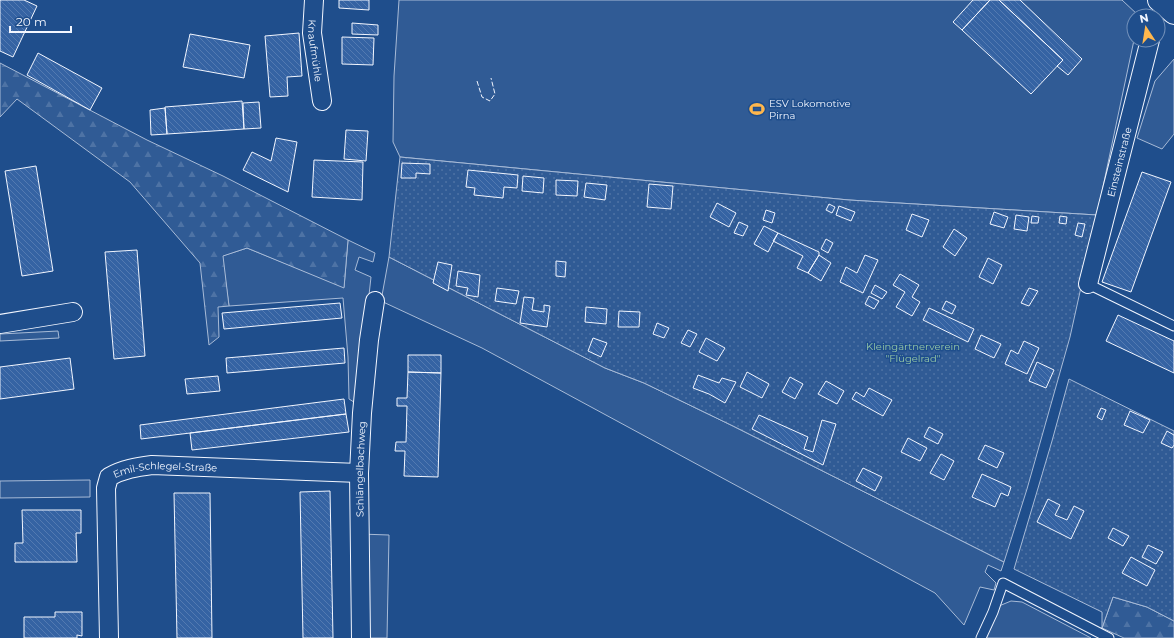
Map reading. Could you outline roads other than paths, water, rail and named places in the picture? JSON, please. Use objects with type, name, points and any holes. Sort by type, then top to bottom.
[{"type":"street","name":"Knaufmühle","points":[[314,0],[312,33],[322,101]]},
{"type":"street","name":"Einsteinstraße","points":[[1088,284],[1148,48]]},
{"type":"street","name":"Schlängelbachweg","points":[[361,638],[359,473],[362,413],[369,340],[375,301]]},
{"type":"street","points":[[0,324],[73,312]]},
{"type":"street","name":"Emil-Schlegel-Straße","points":[[109,638],[106,488],[109,476],[119,471],[152,465],[359,473]]},
{"type":"lane","points":[[1088,284],[1174,326]]},
{"type":"lane","points":[[981,638],[993,612],[1003,583],[1109,638]]},
{"type":"place","name":"ESV Lokomotive Pirna","points":[[757,109]]},
{"type":"park label","name":"Kleingärtnerverein \"Flügelrad\"","points":[[913,352]]}]
